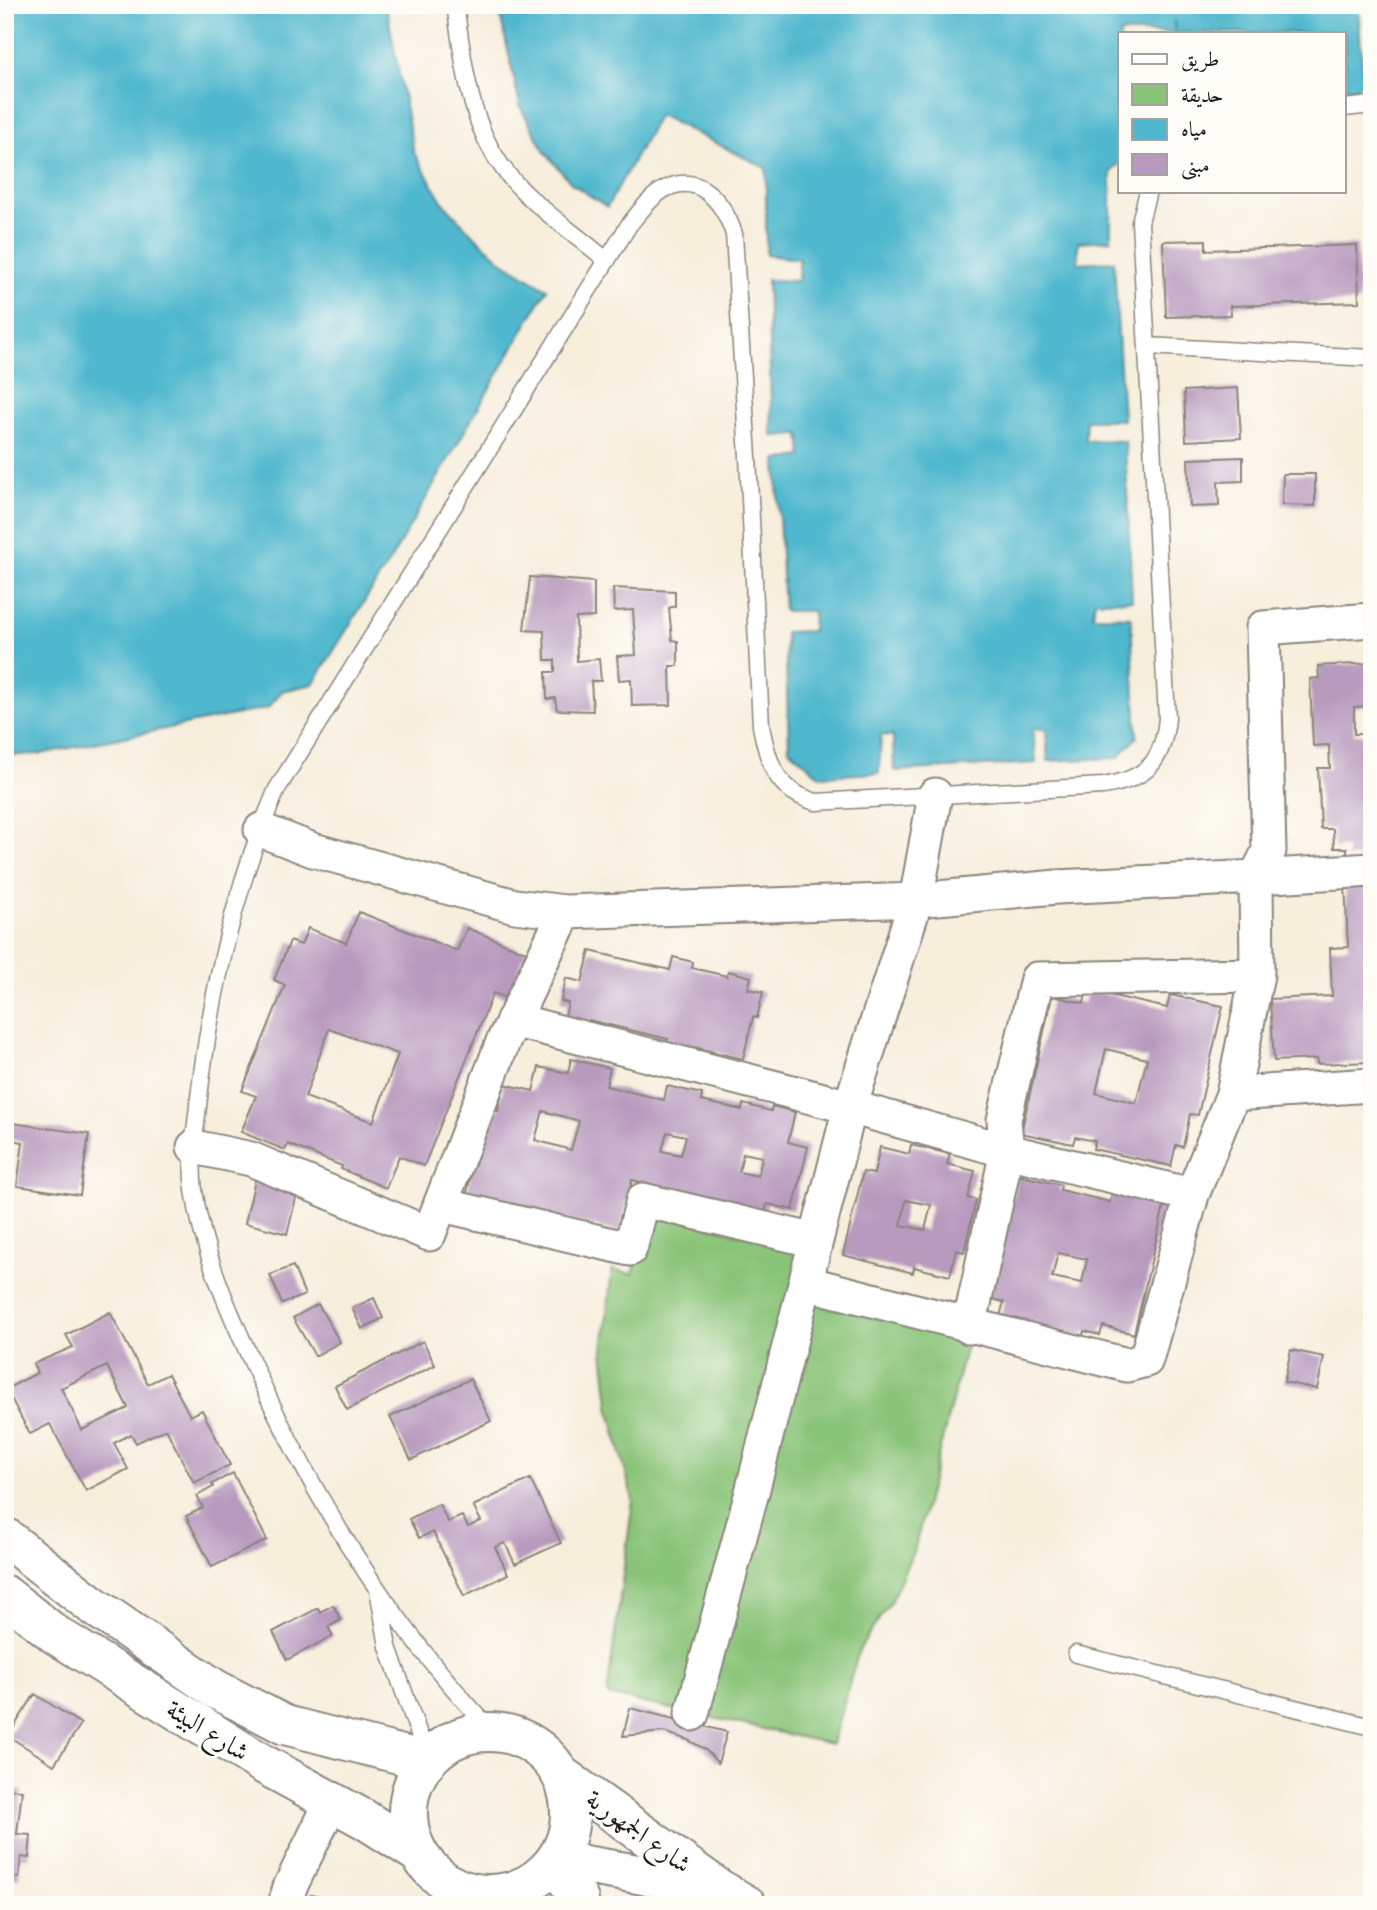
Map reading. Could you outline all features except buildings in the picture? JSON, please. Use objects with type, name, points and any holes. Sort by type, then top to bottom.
[{"type":"main road","name":"شارع البيئة","points":[[5,1537],[91,1604],[215,1689],[285,1725],[427,1760]]},
{"type":"main road","name":"شارع البيئة","points":[[5,1595],[56,1635],[263,1764],[332,1801],[419,1854]]},
{"type":"main road","points":[[492,1731],[520,1737],[544,1752],[561,1775],[569,1796],[571,1818],[566,1841],[555,1860],[540,1877],[520,1888],[484,1899],[458,1889],[429,1868],[419,1854],[409,1830],[407,1805],[414,1780],[427,1760],[446,1743],[468,1734],[492,1731]]},
{"type":"main road","name":"شارع الجمهورية","points":[[561,1775],[732,1896]]},
{"type":"main road","points":[[555,1860],[579,1900],[579,1905]]},
{"type":"main road","name":"شارع الجمهورية","points":[[555,1860],[732,1896]]},
{"type":"street","points":[[806,1283],[969,1327],[1127,1365],[1146,1360],[1192,1195],[1233,1094],[1257,975],[1256,877],[1269,851],[1263,628],[1372,620]]},
{"type":"street","points":[[692,1714],[850,1107],[916,900],[935,796]]},
{"type":"street","points":[[261,830],[313,850],[515,906],[565,912],[916,900],[1057,887],[1372,870]]},
{"type":"street","points":[[194,1147],[251,1158],[429,1234],[503,1042],[565,912]]},
{"type":"street","points":[[969,1327],[1007,1152],[1004,1120],[1037,979],[1257,975]]},
{"type":"street","points":[[513,1020],[850,1107],[1007,1152],[1192,1195]]},
{"type":"street","points":[[1233,1094],[1372,1085]]},
{"type":"street","points":[[442,1205],[629,1249],[643,1200],[816,1241]]},
{"type":"street","points":[[285,1905],[290,1887],[332,1801]]},
{"type":"lane","points":[[455,5],[475,112],[483,137],[498,164],[524,193],[607,261]]},
{"type":"lane","points":[[1346,108],[1372,105]]},
{"type":"lane","points":[[492,1731],[457,1694],[377,1589],[318,1494],[265,1392],[220,1291],[204,1236],[194,1188],[194,1147],[202,1070],[231,921],[277,789],[607,261],[642,209],[658,193],[674,185],[691,185],[707,191],[719,201],[728,215],[734,233],[761,726],[766,753],[786,788],[799,797],[816,802],[935,796],[1120,783],[1151,766],[1161,751],[1167,718],[1140,222],[1148,192]]},
{"type":"lane","points":[[1147,346],[1372,358]]},
{"type":"lane","points":[[377,1589],[388,1647],[427,1760]]},
{"type":"lane","points":[[1076,1654],[1372,1727]]},
{"type":"green space","points":[[650,1212],[806,1250],[795,1299],[968,1338],[915,1547],[892,1599],[859,1650],[832,1744],[607,1695],[633,1500],[610,1412],[603,1351],[612,1270],[633,1274]]},
{"type":"water","points":[[5,5],[386,5],[414,153],[442,201],[466,228],[503,262],[547,289],[392,557],[313,684],[282,691],[268,708],[40,754],[5,756]]},
{"type":"water","points":[[498,5],[1358,5],[1363,80],[1356,88],[1346,88],[1346,32],[1118,32],[1118,164],[1111,172],[1111,240],[1078,242],[1078,263],[1114,261],[1123,420],[1086,420],[1085,440],[1125,441],[1132,600],[1095,601],[1093,616],[1131,617],[1137,737],[1118,758],[1048,761],[1046,729],[1033,729],[1036,763],[894,771],[893,736],[881,735],[879,773],[820,776],[789,749],[785,632],[812,631],[813,611],[784,611],[776,460],[802,456],[800,434],[772,436],[767,280],[798,281],[799,259],[766,255],[766,168],[659,115],[607,207],[571,183],[544,151],[520,106]]},
{"type":"ferry route","points":[[1172,5],[1175,32]]}]
